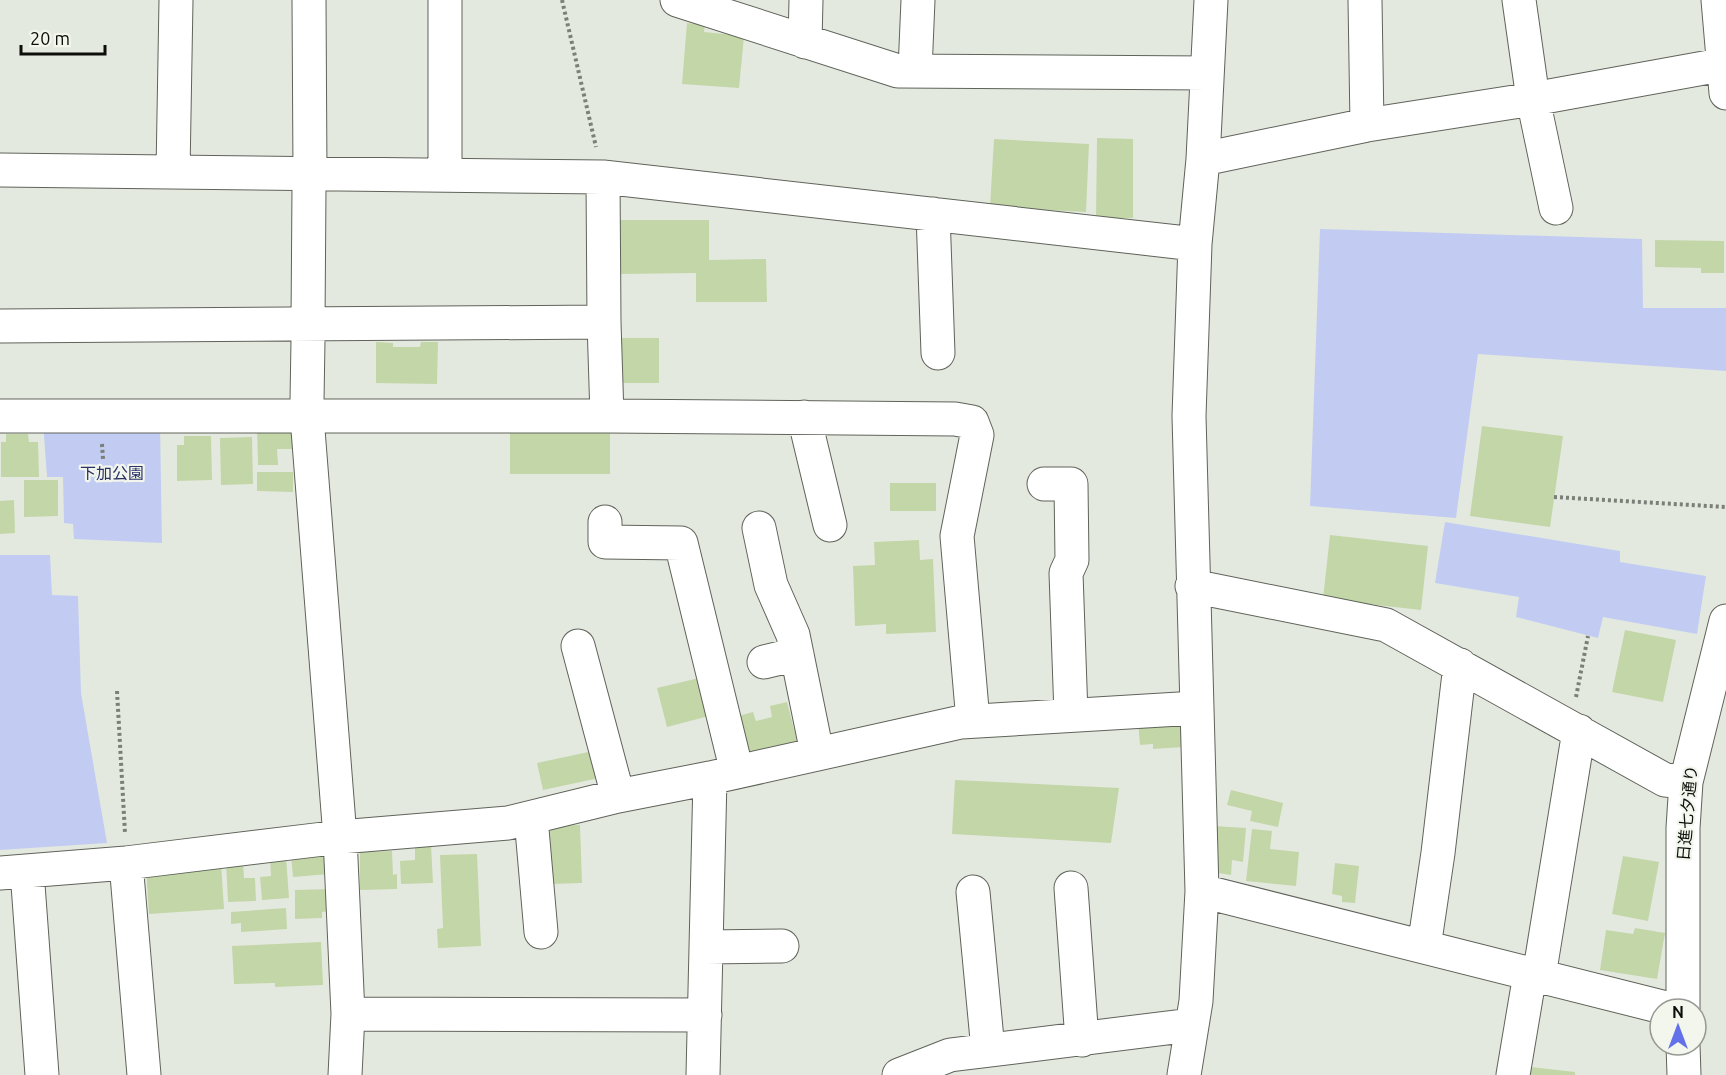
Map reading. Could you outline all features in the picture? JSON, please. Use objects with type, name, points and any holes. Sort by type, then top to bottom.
[{"type":"street","points":[[172,172],[176,0]]},
{"type":"street","points":[[309,0],[310,180],[307,409],[340,837],[348,1014],[345,1075]]},
{"type":"street","points":[[444,175],[446,0]]},
{"type":"street","points":[[677,0],[898,71],[1207,73]]},
{"type":"street","points":[[805,42],[806,0]]},
{"type":"street","points":[[915,71],[918,0]]},
{"type":"street","points":[[1184,1075],[1196,1001],[1202,891],[1189,416],[1195,244],[1203,159],[1211,0]]},
{"type":"street","points":[[1365,0],[1367,125]]},
{"type":"street","points":[[1519,0],[1533,99],[1556,208]]},
{"type":"street","points":[[1203,159],[1367,125],[1533,99],[1725,74],[1718,0]]},
{"type":"street","points":[[0,170],[172,172],[310,180],[444,175],[603,177],[1195,244]]},
{"type":"street","points":[[603,177],[607,416]]},
{"type":"street","points":[[933,214],[938,353]]},
{"type":"street","points":[[0,326],[308,332],[604,322]]},
{"type":"street","points":[[0,416],[307,409],[607,416],[955,419],[972,422],[977,435],[957,536],[973,721]]},
{"type":"street","points":[[804,417],[830,525]]},
{"type":"street","points":[[1044,484],[1071,484],[1072,560],[1066,573],[1071,715]]},
{"type":"street","points":[[605,522],[605,542],[681,543],[724,775],[706,947],[703,1075]]},
{"type":"street","points":[[759,528],[771,585],[793,635],[817,753]]},
{"type":"street","points":[[1192,586],[1386,625],[1665,780],[1686,782]]},
{"type":"street","name":"日進七夕通り","points":[[1683,997],[1683,828],[1686,782],[1726,621]]},
{"type":"street","points":[[578,646],[618,796]]},
{"type":"street","points":[[764,662],[797,654]]},
{"type":"street","points":[[1424,947],[1438,853],[1460,665]]},
{"type":"street","points":[[42,1075],[13,872],[126,863],[340,837],[508,823],[618,796],[724,775],[961,722],[1196,708]]},
{"type":"street","points":[[1513,1075],[1535,975],[1574,728]]},
{"type":"street","points":[[531,818],[541,932]]},
{"type":"street","points":[[126,863],[144,1075]]},
{"type":"street","points":[[1071,888],[1082,1040]]},
{"type":"street","points":[[1202,891],[1648,1003]]},
{"type":"street","points":[[973,892],[988,1050]]},
{"type":"street","points":[[706,947],[782,946]]},
{"type":"street","points":[[348,1014],[705,1015]]},
{"type":"street","points":[[899,1075],[950,1055],[1191,1025]]},
{"type":"street","points":[[1683,1057],[1684,1075]]},
{"type":"path","points":[[562,0],[603,177]]},
{"type":"path","points":[[1554,497],[1726,507]]},
{"type":"path","points":[[1574,728],[1588,636]]},
{"type":"path","points":[[117,691],[126,863]]},
{"type":"green space","points":[[1320,229],[1642,239],[1643,308],[1726,308],[1726,371],[1478,354],[1456,518],[1310,506]]},
{"type":"green space","name":"下加公園","points":[[43,422],[160,423],[162,543],[74,539],[73,524],[64,523],[63,477],[47,477]]},
{"type":"green space","points":[[1445,522],[1620,551],[1620,562],[1706,576],[1697,634],[1603,617],[1598,638],[1516,617],[1519,597],[1435,583]]},
{"type":"green space","points":[[0,555],[50,555],[52,595],[78,596],[81,693],[107,843],[0,850]]},
{"type":"building","points":[[687,23],[705,25],[704,32],[744,36],[739,88],[682,84]]},
{"type":"building","points":[[1097,138],[1133,139],[1133,218],[1096,218]]},
{"type":"building","points":[[994,139],[1089,144],[1086,212],[990,207]]},
{"type":"building","points":[[620,220],[709,220],[709,260],[766,259],[767,302],[696,302],[696,273],[620,274]]},
{"type":"building","points":[[1655,240],[1724,241],[1724,273],[1701,273],[1701,268],[1655,267]]},
{"type":"building","points":[[622,338],[659,338],[659,383],[622,383]]},
{"type":"building","points":[[376,342],[393,343],[393,347],[420,347],[421,342],[438,342],[437,384],[376,383]]},
{"type":"building","points":[[1482,426],[1563,436],[1550,527],[1470,516]]},
{"type":"building","points":[[293,427],[294,449],[277,449],[278,465],[258,465],[257,428]]},
{"type":"building","points":[[510,432],[610,432],[610,474],[510,474]]},
{"type":"building","points":[[6,434],[28,434],[29,442],[38,442],[39,477],[1,477],[1,442],[6,442]]},
{"type":"building","points":[[184,436],[211,436],[212,480],[177,481],[177,445],[184,445]]},
{"type":"building","points":[[252,437],[253,484],[221,485],[220,438]]},
{"type":"building","points":[[257,472],[293,472],[293,492],[257,491]]},
{"type":"building","points":[[24,480],[58,480],[58,516],[24,517]]},
{"type":"building","points":[[890,483],[936,483],[936,511],[890,511]]},
{"type":"building","points":[[14,500],[15,533],[0,534],[0,501]]},
{"type":"building","points":[[1330,535],[1428,546],[1421,610],[1323,599]]},
{"type":"building","points":[[919,540],[920,560],[933,559],[936,632],[886,634],[886,624],[855,626],[853,566],[875,565],[874,542]]},
{"type":"building","points":[[1625,630],[1676,640],[1663,702],[1612,692]]},
{"type":"building","points":[[699,678],[709,716],[667,727],[657,688]]},
{"type":"building","points":[[787,702],[797,741],[749,754],[739,716],[753,712],[756,721],[772,717],[770,706]]},
{"type":"building","points":[[1181,718],[1183,747],[1153,749],[1153,744],[1140,745],[1138,721]]},
{"type":"building","points":[[593,751],[599,778],[543,790],[537,763]]},
{"type":"building","points":[[955,780],[1119,788],[1111,843],[952,834]]},
{"type":"building","points":[[1231,790],[1283,803],[1278,827],[1250,821],[1252,811],[1227,805]]},
{"type":"building","points":[[580,825],[582,883],[551,884],[550,826]]},
{"type":"building","points":[[1214,826],[1246,828],[1243,862],[1232,860],[1231,875],[1218,873]]},
{"type":"building","points":[[1252,829],[1272,831],[1270,849],[1299,852],[1296,886],[1246,881]]},
{"type":"building","points":[[431,845],[433,883],[401,884],[400,861],[415,860],[415,846]]},
{"type":"building","points":[[392,851],[393,875],[397,874],[397,889],[360,890],[360,852]]},
{"type":"building","points":[[328,853],[329,874],[293,877],[291,855]]},
{"type":"building","points":[[477,854],[481,946],[438,948],[437,929],[443,928],[440,855]]},
{"type":"building","points":[[1623,856],[1659,862],[1648,921],[1612,914]]},
{"type":"building","points":[[286,857],[289,898],[262,900],[260,877],[271,876],[270,858]]},
{"type":"building","points":[[243,861],[244,878],[255,878],[256,901],[228,902],[226,862]]},
{"type":"building","points":[[221,863],[224,909],[149,914],[146,868]]},
{"type":"building","points":[[1335,863],[1359,866],[1355,903],[1342,902],[1342,896],[1332,894]]},
{"type":"building","points":[[331,889],[332,911],[322,912],[322,918],[295,919],[295,890]]},
{"type":"building","points":[[286,908],[287,929],[241,932],[241,923],[231,924],[231,912]]},
{"type":"building","points":[[1635,928],[1665,933],[1657,979],[1600,970],[1606,930],[1633,934]]},
{"type":"building","points":[[321,942],[323,985],[275,987],[275,983],[234,984],[232,946]]},
{"type":"building","points":[[1521,1066],[1575,1072],[1575,1075],[1520,1075]]}]
